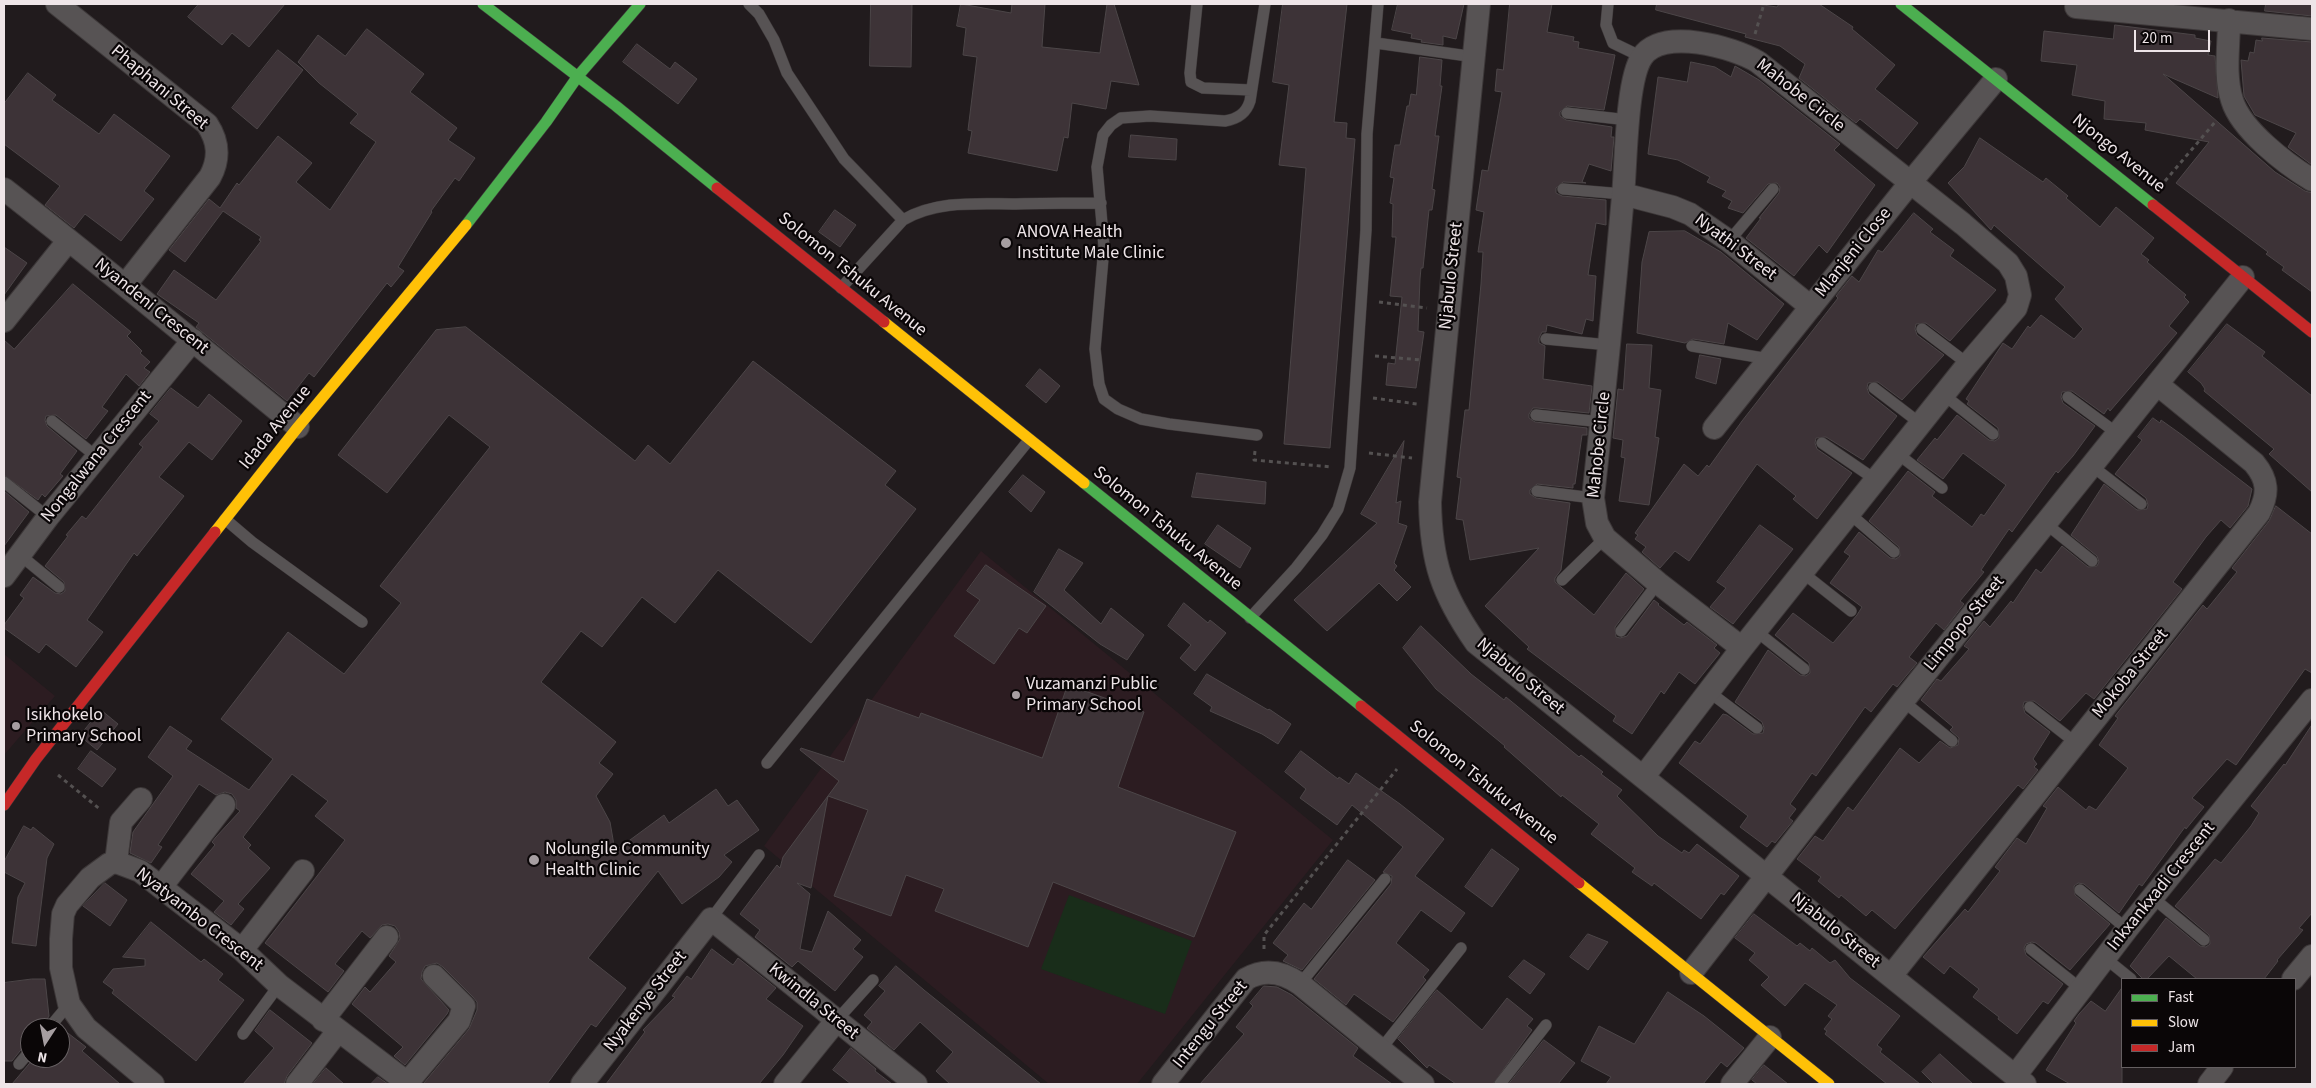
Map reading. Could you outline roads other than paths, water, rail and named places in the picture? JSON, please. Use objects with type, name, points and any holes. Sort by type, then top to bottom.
[{"type":"street","name":"Phaphani Street","points":[[56,4],[207,124],[214,134],[217,145],[215,167],[210,177],[126,284]]},
{"type":"street","name":"Solomon Tshuku Avenue","points":[[483,4],[578,76],[1829,1084]]},
{"type":"street","points":[[578,76],[640,4]]},
{"type":"street","name":"Njabulo Street","points":[[1479,4],[1430,502],[1433,553],[1443,587],[1458,617],[1476,643],[1644,776],[2020,1080]]},
{"type":"street","name":"Njongo Avenue","points":[[1901,4],[2312,332]]},
{"type":"street","points":[[2076,7],[2312,29]]},
{"type":"street","points":[[2229,20],[2228,76],[2232,101],[2238,116],[2247,127],[2294,168],[2312,180]]},
{"type":"street","name":"Mahobe Circle","points":[[1644,776],[1742,648],[1968,364],[2016,308],[2020,296],[2016,276],[2008,263],[1963,224],[1758,62],[1746,55],[1720,46],[1683,42],[1657,44],[1642,58],[1636,71],[1628,120],[1610,345],[1593,498],[1597,523],[1605,538],[1658,583],[1742,648]]},
{"type":"street","name":"Idada Avenue","points":[[4,805],[30,767],[298,427],[440,257],[546,122],[578,76]]},
{"type":"street","name":"Mlanjeni Close","points":[[1714,428],[1910,183],[1996,79]]},
{"type":"street","name":"Nyandeni Crescent","points":[[4,189],[68,241],[126,284],[298,427]]},
{"type":"street","name":"Nyathi Street","points":[[1623,194],[1673,207],[1690,214],[1729,241],[1810,307]]},
{"type":"street","points":[[4,321],[68,241]]},
{"type":"street","name":"Limpopo Street","points":[[1691,974],[1902,701],[2243,277]]},
{"type":"street","name":"Nongalwana Crescent","points":[[4,576],[48,517],[192,340]]},
{"type":"street","name":"Mokoba Street","points":[[1892,976],[2260,513],[2267,489],[2264,475],[2254,463],[2157,384]]},
{"type":"street","name":"Inkxankxadi Crescent","points":[[2020,1080],[2082,989],[2127,929],[2312,700]]},
{"type":"street","points":[[116,862],[121,822],[141,799]]},
{"type":"street","points":[[161,887],[224,805]]},
{"type":"street","name":"Nyatyambo Crescent","points":[[153,1084],[86,1028],[69,1004],[60,968],[63,914],[74,894],[90,878],[109,864],[116,862],[140,871],[242,950],[279,985],[330,1026],[408,1084]]},
{"type":"street","points":[[242,950],[303,871]]},
{"type":"street","name":"Kwindla Street","points":[[711,919],[916,1084]]},
{"type":"street","name":"Nyakenye Street","points":[[582,1084],[711,919]]},
{"type":"street","points":[[297,1084],[330,1026],[386,937]]},
{"type":"street","points":[[2294,978],[2312,956]]},
{"type":"street","name":"Intengu Street","points":[[1167,1083],[1246,979],[1264,972],[1282,974],[1300,984]]},
{"type":"street","points":[[408,1084],[460,1021],[464,1010],[461,1001],[434,976]]},
{"type":"street","points":[[1300,984],[1423,1084]]},
{"type":"street","points":[[785,1084],[836,1021]]},
{"type":"street","points":[[1732,1084],[1770,1037]]},
{"type":"street","points":[[2209,1084],[2221,1068]]},
{"type":"lane","points":[[750,4],[774,40],[787,73],[844,159],[903,220]]},
{"type":"lane","points":[[1197,4],[1190,73],[1191,82],[1203,88],[1251,90]]},
{"type":"lane","points":[[1257,435],[1141,419],[1118,409],[1104,399],[1094,349],[1104,247],[1097,167],[1103,135],[1111,125],[1121,118],[1143,116],[1225,121],[1234,119],[1248,108],[1265,4]]},
{"type":"lane","points":[[1250,618],[1296,568],[1322,535],[1338,509],[1350,468],[1366,230],[1367,134],[1378,4]]},
{"type":"lane","points":[[1608,4],[1606,25],[1613,43],[1642,58]]},
{"type":"lane","points":[[1376,43],[1475,58]]},
{"type":"lane","points":[[1567,113],[1628,120]]},
{"type":"lane","points":[[1563,189],[1623,194]]},
{"type":"lane","points":[[1729,241],[1773,189]]},
{"type":"lane","points":[[841,288],[903,220],[916,213],[942,206],[1101,203]]},
{"type":"lane","points":[[1922,329],[1968,364]]},
{"type":"lane","points":[[1546,339],[1610,345]]},
{"type":"lane","points":[[1692,346],[1769,359]]},
{"type":"lane","points":[[1874,388],[1921,424]]},
{"type":"lane","points":[[1944,395],[1993,434]]},
{"type":"lane","points":[[2068,397],[2118,434]]},
{"type":"lane","points":[[1536,415],[1602,422]]},
{"type":"lane","points":[[52,421],[97,457]]},
{"type":"lane","points":[[767,763],[1029,440]]},
{"type":"lane","points":[[1822,442],[1876,480]]},
{"type":"lane","points":[[1898,454],[1942,488]]},
{"type":"lane","points":[[2092,466],[2141,504]]},
{"type":"lane","points":[[4,482],[48,517]]},
{"type":"lane","points":[[1537,491],[1593,498]]},
{"type":"lane","points":[[1850,514],[1894,552]]},
{"type":"lane","points":[[226,519],[252,542],[362,622]]},
{"type":"lane","points":[[2045,523],[2092,561]]},
{"type":"lane","points":[[1562,580],[1605,538]]},
{"type":"lane","points":[[20,555],[59,587]]},
{"type":"lane","points":[[1803,573],[1851,610]]},
{"type":"lane","points":[[1621,631],[1658,583]]},
{"type":"lane","points":[[1756,631],[1804,669]]},
{"type":"lane","points":[[1708,691],[1757,728]]},
{"type":"lane","points":[[1902,701],[1952,740]]},
{"type":"lane","points":[[2030,707],[2076,743]]},
{"type":"lane","points":[[711,919],[759,855]]},
{"type":"lane","points":[[1300,984],[1385,878]]},
{"type":"lane","points":[[2080,890],[2127,929]]},
{"type":"lane","points":[[2153,898],[2204,940]]},
{"type":"lane","points":[[1381,1049],[1460,948]]},
{"type":"lane","points":[[2031,949],[2082,989]]},
{"type":"lane","points":[[2105,958],[2130,978]]},
{"type":"lane","points":[[836,1021],[873,980]]},
{"type":"lane","points":[[243,1034],[279,985]]},
{"type":"lane","points":[[57,1018],[69,1004]]},
{"type":"lane","points":[[1500,1084],[1546,1025]]},
{"type":"place","name":"ANOVA Health Institute Male Clinic","points":[[1006,243]]},
{"type":"place","name":"Vuzamanzi Public Primary School","points":[[1016,695]]},
{"type":"place","name":"Isikhokelo Primary School","points":[[16,726]]},
{"type":"place","name":"Nolungile Community Health Clinic","points":[[534,860]]}]
